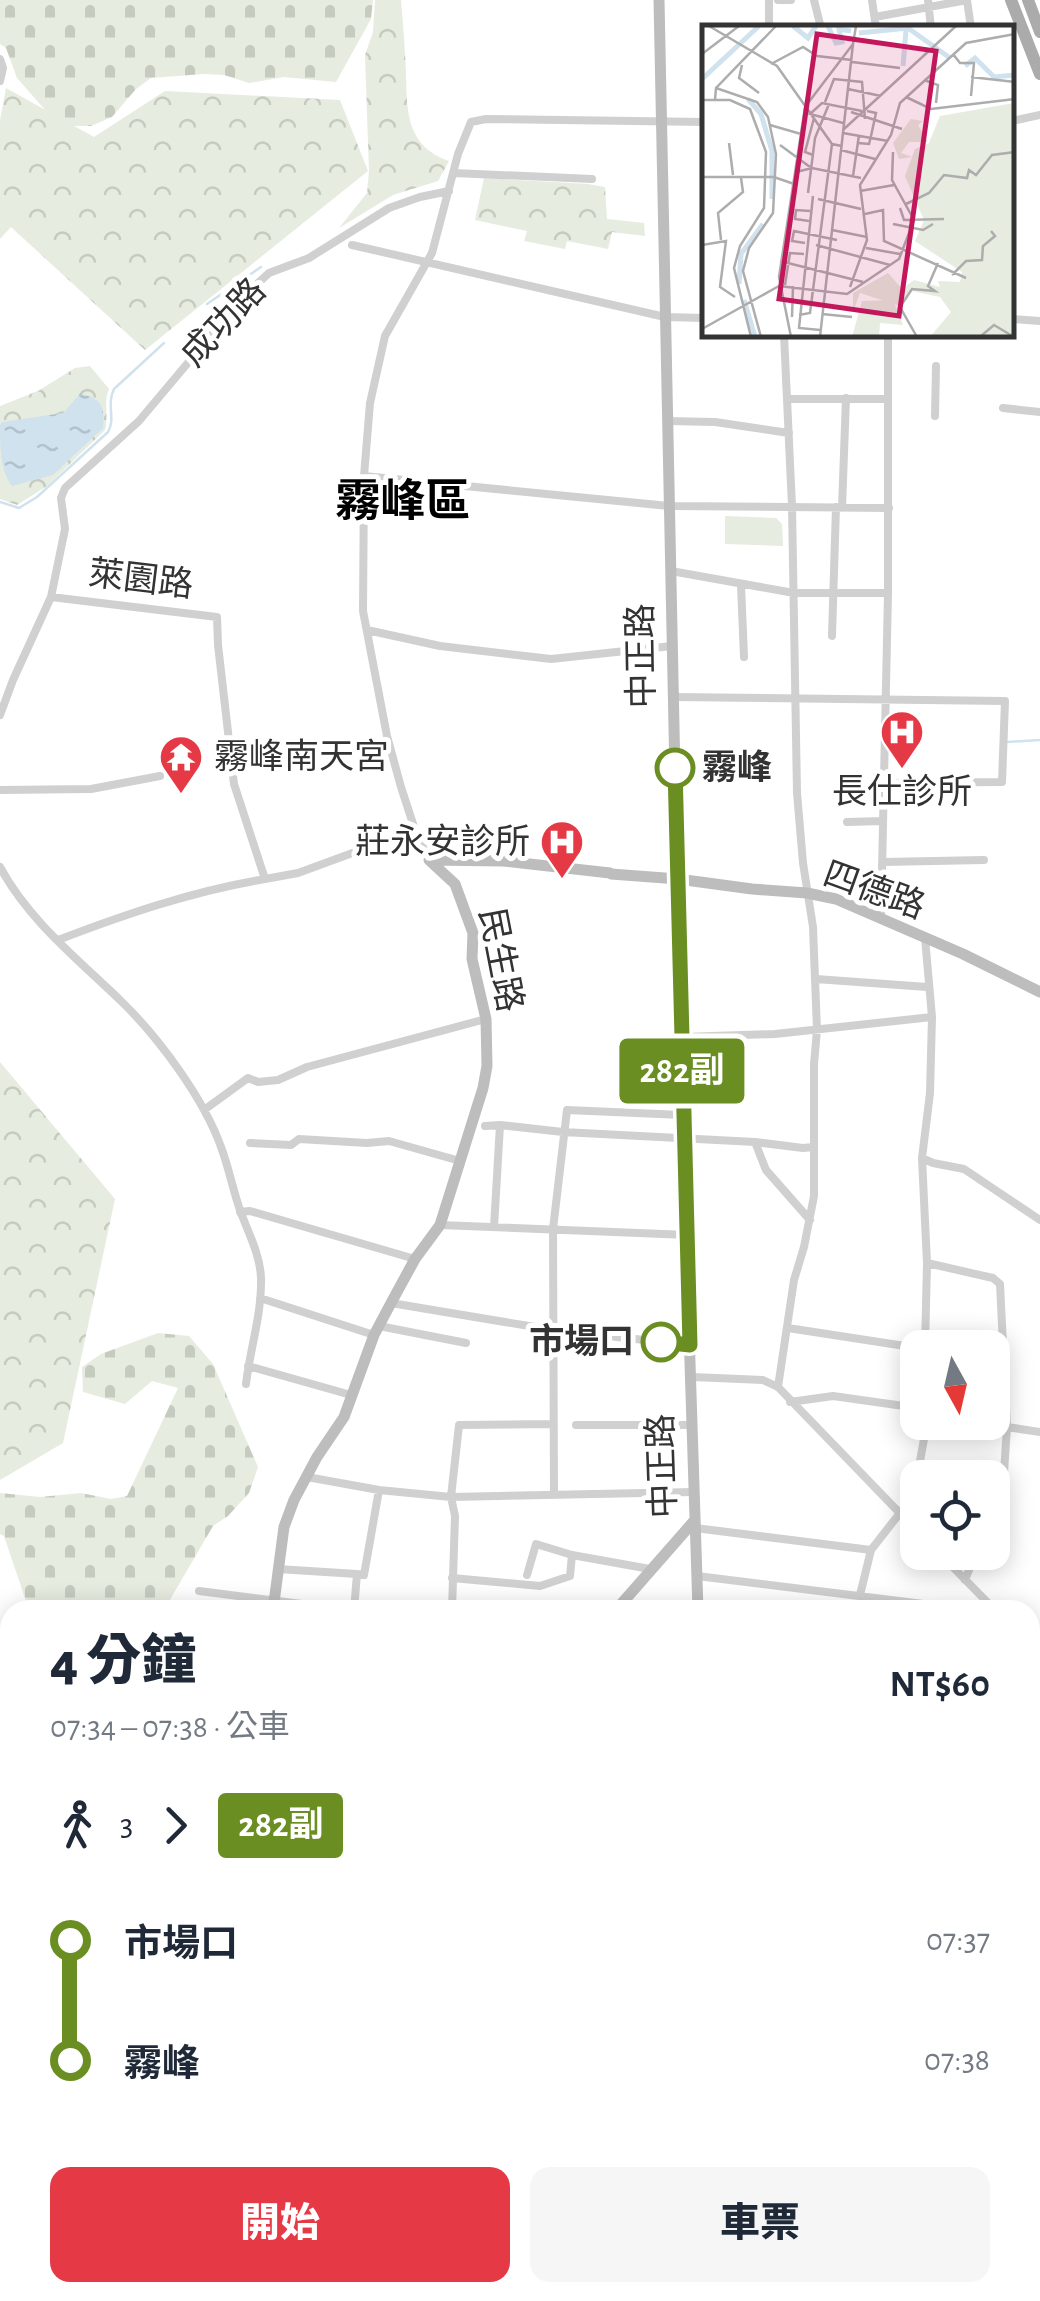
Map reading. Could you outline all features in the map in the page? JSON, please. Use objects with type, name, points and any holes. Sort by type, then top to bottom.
[{"type":"main road","points":[[1011,0],[1040,74]]},
{"type":"main road","points":[[1028,0],[1040,32]]},
{"type":"street","name":"中正路","points":[[659,0],[682,1115],[698,1600]]},
{"type":"street","points":[[768,0],[769,25]]},
{"type":"street","points":[[778,0],[792,0]]},
{"type":"street","points":[[814,0],[819,25]]},
{"type":"street","points":[[872,0],[876,25]]},
{"type":"street","points":[[874,16],[929,3],[967,0],[971,25]]},
{"type":"street","points":[[0,58],[4,75],[0,81]]},
{"type":"street","points":[[1015,120],[1040,115]]},
{"type":"street","points":[[449,191],[471,122],[702,122]]},
{"type":"street","points":[[454,173],[592,179]]},
{"type":"street","name":"民生路","points":[[274,1600],[284,1527],[294,1500],[344,1417],[391,1303],[415,1259],[440,1225],[487,1066],[486,1019],[472,959],[474,934],[455,884],[430,860],[415,830],[387,736],[362,611],[364,476],[370,403],[385,336],[428,262],[449,191]]},
{"type":"street","name":"成功路","points":[[0,715],[51,597],[65,528],[61,498],[66,488],[139,420],[250,288],[270,273],[308,258],[389,208],[449,191]]},
{"type":"street","points":[[352,245],[664,317],[702,318]]},
{"type":"street","points":[[1015,320],[1040,321]]},
{"type":"street","points":[[778,1386],[794,1280],[814,1196],[816,1030],[813,927],[797,793],[792,506],[784,338]]},
{"type":"street","points":[[881,918],[888,593],[888,338]]},
{"type":"street","points":[[935,416],[936,366]]},
{"type":"street","points":[[788,398],[887,398]]},
{"type":"street","points":[[832,636],[846,398]]},
{"type":"street","points":[[1003,408],[1040,412]]},
{"type":"street","points":[[667,421],[716,422],[788,433]]},
{"type":"street","points":[[364,476],[669,506],[888,508]]},
{"type":"street","points":[[671,571],[794,592],[888,593]]},
{"type":"street","points":[[741,584],[744,657]]},
{"type":"street","name":"萊園路","points":[[51,597],[218,617],[234,784],[264,879]]},
{"type":"street","points":[[367,630],[440,646],[551,658],[672,646]]},
{"type":"street","points":[[672,697],[1004,702],[1002,782],[884,783]]},
{"type":"street","points":[[0,790],[91,789],[160,776]]},
{"type":"street","points":[[847,822],[883,821]]},
{"type":"street","points":[[58,940],[216,887],[298,873],[415,830]]},
{"type":"street","points":[[430,860],[503,861],[678,879]]},
{"type":"street","points":[[882,862],[984,860]]},
{"type":"street","points":[[0,867],[12,889],[58,940],[139,1020],[204,1110],[220,1144],[261,1274],[246,1384]]},
{"type":"street","name":"四德路","points":[[678,879],[836,899],[964,954],[1040,992]]},
{"type":"street","points":[[922,1330],[927,1263],[922,1158],[930,1093],[932,1017],[924,938]]},
{"type":"street","points":[[816,980],[928,987]]},
{"type":"street","points":[[682,1037],[745,1036],[932,1017]]},
{"type":"street","points":[[204,1110],[248,1078],[258,1082],[278,1080],[307,1066],[486,1019]]},
{"type":"street","points":[[554,1494],[553,1230],[567,1110],[682,1115]]},
{"type":"street","points":[[494,1227],[500,1125]]},
{"type":"street","points":[[485,1126],[813,1147]]},
{"type":"street","points":[[250,1143],[291,1145],[299,1139],[389,1141],[460,1161]]},
{"type":"street","points":[[755,1142],[766,1170],[810,1220]]},
{"type":"street","points":[[922,1158],[964,1169],[1040,1220]]},
{"type":"street","points":[[240,1212],[250,1211],[415,1259]]},
{"type":"street","points":[[440,1225],[688,1234]]},
{"type":"street","points":[[927,1263],[992,1278],[1000,1284],[1001,1330]]},
{"type":"street","points":[[260,1298],[377,1330],[466,1343]]},
{"type":"street","points":[[391,1303],[553,1330],[690,1345]]},
{"type":"street","points":[[788,1328],[900,1345]]},
{"type":"street","points":[[248,1366],[351,1394]]},
{"type":"street","points":[[692,1377],[763,1380],[778,1386],[900,1514],[871,1550],[860,1600]]},
{"type":"street","points":[[790,1402],[833,1396],[900,1405]]},
{"type":"street","points":[[452,1600],[455,1516],[451,1497],[460,1425],[553,1424]]},
{"type":"street","points":[[576,1425],[691,1424]]},
{"type":"street","points":[[1010,1427],[1040,1432]]},
{"type":"street","points":[[307,1477],[451,1497],[694,1492]]},
{"type":"street","points":[[278,1570],[364,1575],[379,1490]]},
{"type":"street","points":[[624,1600],[694,1525],[871,1550]]},
{"type":"street","points":[[526,1575],[536,1544],[650,1570]]},
{"type":"street","points":[[452,1578],[540,1586],[570,1576],[572,1555]]},
{"type":"street","points":[[955,1570],[985,1600]]},
{"type":"street","points":[[965,1580],[969,1570]]},
{"type":"street","points":[[353,1600],[357,1574]]},
{"type":"street","points":[[697,1576],[897,1600]]},
{"type":"street","points":[[199,1590],[252,1600]]},
{"type":"green space","points":[[0,0],[373,0],[371,19],[336,82],[284,77],[249,83],[204,74],[151,78],[112,117],[91,126],[70,126],[54,120],[17,78],[6,48],[0,44]]},
{"type":"green space","points":[[375,0],[401,0],[412,126],[424,146],[449,161],[438,181],[393,195],[339,228],[367,193],[365,55],[373,32]]},
{"type":"green space","points":[[6,88],[94,137],[165,91],[340,100],[368,171],[145,350],[11,227],[0,239],[0,120]]},
{"type":"green space","points":[[484,178],[605,187],[607,219],[644,223],[645,236],[612,232],[608,249],[567,241],[565,249],[524,241],[527,231],[475,220]]},
{"type":"green space","points":[[90,366],[109,389],[105,430],[47,486],[17,505],[0,499],[0,406],[38,391],[75,368]]},
{"type":"green space","points":[[725,516],[776,518],[782,524],[783,546],[725,544]]},
{"type":"green space","points":[[0,1062],[115,1199],[63,1443],[0,1480]]},
{"type":"green space","points":[[158,1333],[189,1336],[213,1364],[258,1467],[249,1493],[213,1526],[170,1600],[26,1600],[4,1536],[0,1534],[0,1493],[40,1497],[81,1493],[111,1499],[127,1496],[178,1388],[152,1381],[125,1404],[83,1392],[82,1367],[101,1354]]},
{"type":"water","points":[[80,394],[100,405],[103,428],[53,475],[12,486],[2,457],[2,422],[63,413]]},
{"type":"waterway","points":[[207,304],[261,267]]},
{"type":"waterway","points":[[0,502],[19,508],[37,497],[108,432],[114,389],[164,343]]},
{"type":"waterway","points":[[1007,742],[1040,740]]},
{"type":"bus line","name":"282副","points":[[661,1342],[690,1345],[675,768]]},
{"type":"place","name":"霧峰","points":[[675,768]]},
{"type":"place","name":"長仕診所","points":[[902,770]]},
{"type":"place","name":"霧峰南天宮","points":[[181,795]]},
{"type":"place","name":"莊永安診所","points":[[562,880]]},
{"type":"place","name":"市場口","points":[[661,1342]]},
{"type":"district","name":"霧峰區","points":[[403,502]]}]
